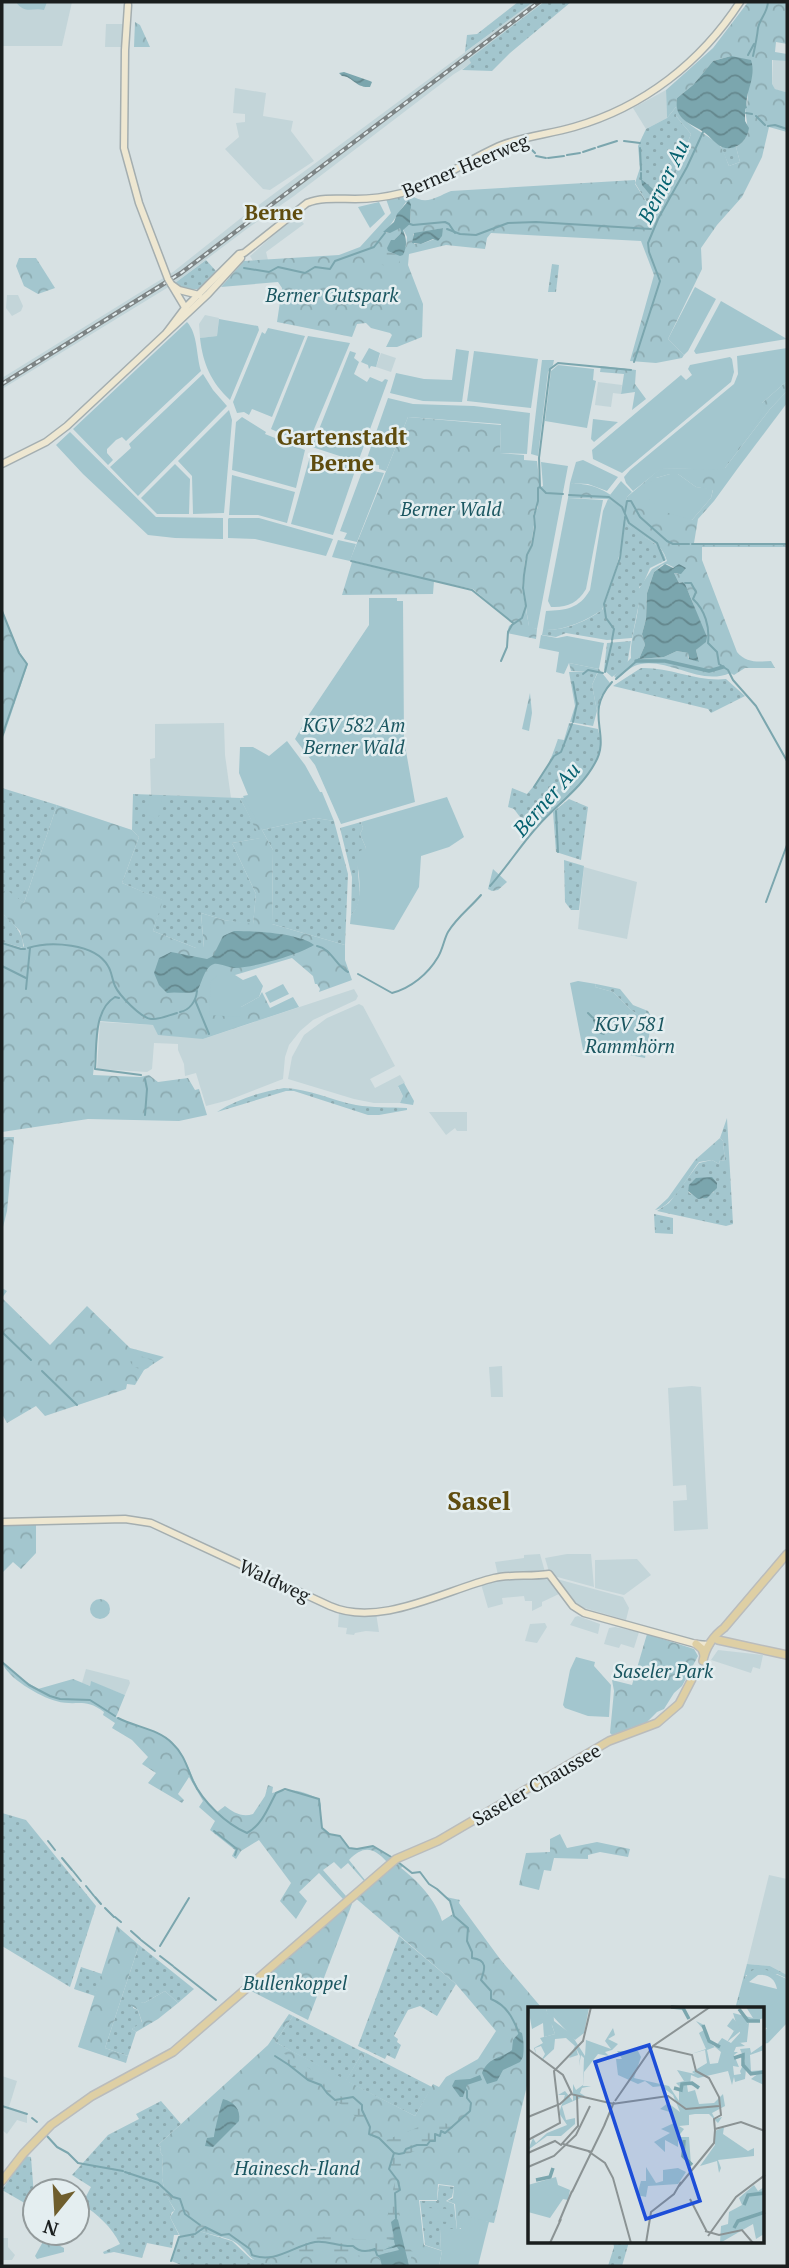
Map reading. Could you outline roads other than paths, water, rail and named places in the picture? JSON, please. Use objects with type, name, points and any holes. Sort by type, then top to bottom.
[{"type":"main road","name":"Berner Heerweg","points":[[187,310],[215,287],[244,253],[312,201],[374,198],[406,192],[430,183],[483,153],[503,145],[575,127],[624,108],[685,67],[716,36],[740,2]]},
{"type":"main road","points":[[128,3],[129,63],[126,72],[124,142],[150,231],[169,281],[187,310]]},
{"type":"main road","name":"Berner Heerweg","points":[[2,464],[52,439],[167,332],[230,263],[244,253]]},
{"type":"main road","points":[[169,281],[179,290],[199,295]]},
{"type":"main road","name":"Waldweg","points":[[2,1522],[125,1518],[151,1523],[330,1606],[351,1613],[414,1604],[499,1577],[549,1573],[573,1606],[589,1615],[685,1640]]},
{"type":"main road","name":"Saseler Chaussee","points":[[2,2181],[51,2125],[92,2095],[173,2052],[396,1859],[438,1841],[612,1740],[657,1723],[674,1707],[724,1628],[787,1553]]},
{"type":"main road","points":[[685,1640],[738,1645],[787,1655]]},
{"type":"main road","points":[[685,1640],[702,1649],[703,1658]]},
{"type":"main road","points":[[696,1644],[714,1643]]},
{"type":"water","points":[[731,56],[751,60],[752,73],[745,109],[748,133],[736,147],[727,148],[720,146],[684,120],[678,112],[677,98],[693,85],[713,61]]},
{"type":"water","points":[[344,72],[372,82],[370,87],[361,86],[339,73]]},
{"type":"water","points":[[641,179],[665,199],[656,202],[642,185]]},
{"type":"water","points":[[409,200],[410,224],[403,230],[406,245],[403,255],[400,256],[387,248],[391,240],[401,233],[400,228],[390,233],[383,232],[394,222]]},
{"type":"water","points":[[443,228],[438,241],[433,239],[421,244],[412,243],[414,233]]},
{"type":"water","points":[[665,564],[673,568],[679,564],[686,568],[681,574],[674,573],[679,583],[685,584],[707,637],[706,642],[696,650],[699,662],[689,659],[688,653],[677,651],[664,657],[639,659],[645,645],[642,634],[646,619],[647,593],[654,572]]},
{"type":"water","points":[[234,931],[287,935],[314,945],[254,965],[235,968],[214,964],[208,968],[194,992],[167,993],[159,985],[154,973],[159,958],[171,952],[207,959],[213,956],[223,936]]},
{"type":"water","points":[[592,1017],[610,1020],[610,1029],[604,1035],[597,1033]]},
{"type":"water","points":[[712,1177],[717,1188],[707,1198],[698,1199],[688,1191],[689,1185],[696,1178]]},
{"type":"water","points":[[520,2032],[524,2048],[520,2062],[503,2070],[497,2081],[487,2084],[482,2073],[485,2068],[491,2061],[512,2050],[513,2040]]},
{"type":"water","points":[[480,2075],[482,2080],[467,2085],[463,2097],[460,2097],[452,2086],[455,2080]]},
{"type":"water","points":[[223,2099],[236,2107],[239,2121],[213,2147],[205,2146],[207,2138],[214,2137]]},
{"type":"water","points":[[396,2218],[409,2266],[382,2266],[379,2255],[399,2250],[397,2247],[383,2250],[395,2245],[394,2240],[388,2239],[394,2238],[391,2222]]},
{"type":"waterway","name":"Berner Au","points":[[753,56],[759,25],[768,2]]},
{"type":"waterway","name":"Berner Au","points":[[748,55],[754,44]]},
{"type":"waterway","points":[[746,113],[752,114]]},
{"type":"waterway","points":[[756,116],[765,125]]},
{"type":"waterway","points":[[768,126],[787,129]]},
{"type":"waterway","name":"Berner Au","points":[[634,362],[660,281],[648,243],[703,132]]},
{"type":"waterway","points":[[598,147],[617,141]]},
{"type":"waterway","points":[[624,141],[640,143]]},
{"type":"waterway","points":[[583,152],[595,148]]},
{"type":"waterway","points":[[640,148],[641,170]]},
{"type":"waterway","points":[[532,150],[535,153]]},
{"type":"waterway","points":[[567,155],[580,153]]},
{"type":"waterway","points":[[536,156],[546,158]]},
{"type":"waterway","points":[[548,158],[564,156]]},
{"type":"waterway","points":[[641,173],[641,179]]},
{"type":"waterway","points":[[410,224],[445,222],[455,233]]},
{"type":"waterway","points":[[447,229],[460,234],[476,235],[508,223],[536,222],[651,229]]},
{"type":"waterway","points":[[244,268],[269,272],[278,267],[305,273],[315,267],[330,269],[335,261],[374,247],[385,233]]},
{"type":"waterway","name":"Berner Au","points":[[563,494],[546,493],[540,487],[539,458],[550,369],[558,363],[631,370]]},
{"type":"waterway","points":[[501,661],[507,647],[508,632],[512,625],[522,618],[526,606],[524,575],[527,555],[532,545],[540,487]]},
{"type":"waterway","name":"Berner Au","points":[[569,495],[609,497],[622,507],[629,523],[657,543],[664,560]]},
{"type":"waterway","points":[[625,512],[627,501],[631,501],[640,517],[667,541],[673,544],[689,544]]},
{"type":"waterway","points":[[612,640],[614,629],[606,618],[604,604],[620,558],[625,517]]},
{"type":"waterway","points":[[692,544],[787,544]]},
{"type":"waterway","points":[[351,561],[472,590],[513,623]]},
{"type":"waterway","points":[[685,583],[691,583],[696,592],[693,599],[704,614],[708,643],[717,652],[719,664],[728,670],[733,680],[756,706],[787,761]]},
{"type":"waterway","points":[[2,611],[19,653],[27,664],[2,736]]},
{"type":"waterway","points":[[605,672],[612,642]]},
{"type":"waterway","name":"Berner Au","points":[[616,679],[639,659]]},
{"type":"waterway","points":[[636,661],[665,661],[709,671],[723,667]]},
{"type":"waterway","points":[[583,674],[588,670],[603,673]]},
{"type":"waterway","points":[[573,682],[577,704],[573,722]]},
{"type":"waterway","name":"Berner Au","points":[[490,886],[531,834],[576,789],[595,763],[601,743],[598,714],[600,704],[612,682]]},
{"type":"waterway","points":[[534,787],[554,756],[561,752],[572,724]]},
{"type":"waterway","points":[[556,811],[558,852]]},
{"type":"waterway","points":[[766,902],[787,845]]},
{"type":"waterway","name":"Berner Au","points":[[358,974],[392,993],[412,984],[434,963],[452,927],[481,895]]},
{"type":"waterway","name":"Berner Au","points":[[2,943],[25,949]]},
{"type":"waterway","name":"Berner Au","points":[[28,948],[60,945],[93,952],[108,966],[121,995],[142,1015],[154,1019],[177,1013]]},
{"type":"waterway","name":"Berner Au","points":[[317,946],[326,950],[348,972]]},
{"type":"waterway","points":[[26,989],[30,948]]},
{"type":"waterway","points":[[2,966],[26,978]]},
{"type":"waterway","name":"Berner Au","points":[[180,1012],[192,1004],[197,991]]},
{"type":"waterway","points":[[119,998],[115,997],[103,1011],[96,1040],[95,1069],[141,1075]]},
{"type":"waterway","points":[[195,1000],[209,1034]]},
{"type":"waterway","points":[[588,1013],[592,1017]]},
{"type":"waterway","points":[[145,1079],[145,1115]]},
{"type":"waterway","points":[[2,1332],[31,1360]]},
{"type":"waterway","points":[[42,1371],[77,1405]]},
{"type":"waterway","points":[[2,1662],[29,1685],[50,1696],[90,1700],[115,1716]]},
{"type":"waterway","points":[[118,1718],[167,1738],[182,1756],[203,1797],[223,1818],[239,1829],[247,1833],[252,1830],[264,1816],[276,1793],[285,1789],[319,1799],[322,1828],[329,1834],[340,1836],[349,1848],[373,1846],[393,1858]]},
{"type":"waterway","points":[[214,1831],[237,1849],[235,1855]]},
{"type":"waterway","points":[[48,1841],[55,1850]]},
{"type":"waterway","points":[[62,1858],[72,1870]]},
{"type":"waterway","points":[[398,1862],[412,1873],[420,1872],[429,1884],[450,1901],[454,1916],[468,1928],[467,1941],[472,1958],[483,1963],[481,1980],[491,1991],[491,1999],[502,2005],[509,2014],[520,2035]]},
{"type":"waterway","points":[[73,1871],[81,1881]]},
{"type":"waterway","points":[[86,1886],[94,1896]]},
{"type":"waterway","points":[[95,1897],[101,1904]]},
{"type":"waterway","points":[[160,1946],[189,1898]]},
{"type":"waterway","points":[[105,1908],[114,1917]]},
{"type":"waterway","points":[[115,1917],[121,1922]]},
{"type":"waterway","points":[[131,1931],[140,1939]]},
{"type":"waterway","points":[[141,1940],[155,1951]]},
{"type":"waterway","points":[[160,1956],[173,1966]]},
{"type":"waterway","points":[[174,1967],[216,2000]]},
{"type":"waterway","points":[[275,2056],[308,2080],[321,2085],[335,2100],[353,2097],[362,2105],[370,2127],[369,2134],[379,2138],[394,2153]]},
{"type":"waterway","points":[[396,2218],[395,2193],[400,2190],[398,2181],[389,2169],[394,2153],[404,2153],[406,2149],[435,2141],[435,2134],[440,2136],[441,2131],[445,2133],[470,2111],[471,2103],[465,2088]]},
{"type":"waterway","points":[[2,2106],[27,2114]]},
{"type":"waterway","points":[[32,2118],[37,2122]]},
{"type":"waterway","points":[[47,2136],[78,2163],[123,2171]]},
{"type":"waterway","points":[[125,2172],[158,2183],[173,2197],[180,2199],[185,2214],[200,2225]]},
{"type":"waterway","points":[[171,2261],[179,2237],[195,2234],[205,2227],[221,2235],[229,2234],[250,2249],[252,2255],[260,2257],[276,2256],[320,2242],[353,2246],[363,2251],[375,2249],[380,2257]]},
{"type":"railway","points":[[2,384],[181,273],[539,2]]},
{"type":"district","name":"Berne","points":[[274,212]]},
{"type":"district","name":"Gartenstadt Berne","points":[[342,449]]},
{"type":"district","name":"Sasel","points":[[479,1500]]},
{"type":"park label","name":"Berner Gutspark","points":[[332,294]]},
{"type":"park label","name":"Berner Wald","points":[[451,508]]},
{"type":"park label","name":"KGV 582 Am Berner Wald","points":[[354,735]]},
{"type":"park label","name":"KGV 581 Rammhörn","points":[[630,1034]]},
{"type":"park label","name":"Saseler Park","points":[[663,1670]]},
{"type":"park label","name":"Bullenkoppel","points":[[295,1982]]},
{"type":"park label","name":"Hainesch-Iland","points":[[297,2167]]}]
